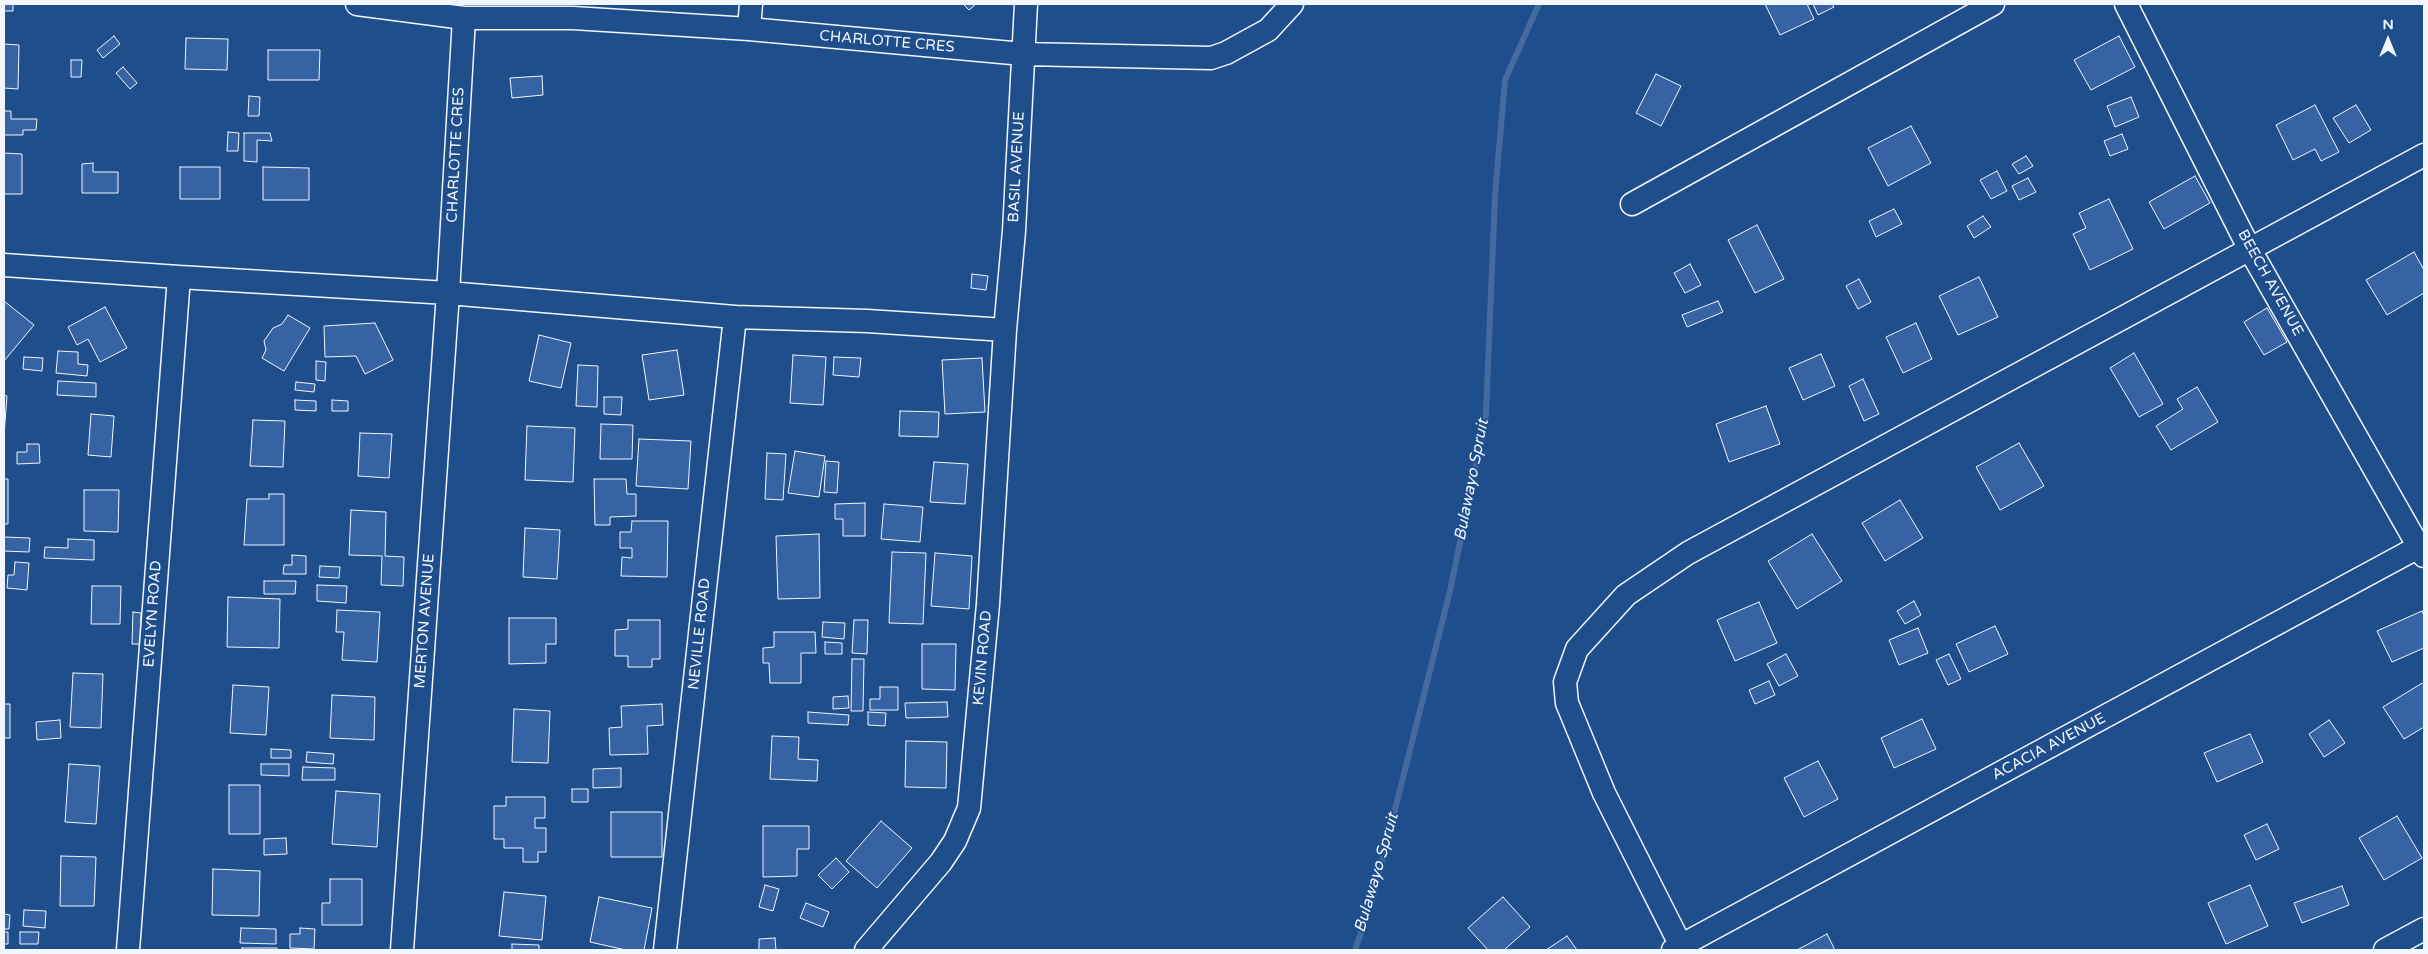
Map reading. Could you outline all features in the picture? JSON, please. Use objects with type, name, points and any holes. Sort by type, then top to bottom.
[{"type":"street","name":"CHARLOTTE CRES","points":[[357,4],[464,18],[573,18],[749,29],[1022,54],[1211,58],[1226,53],[1268,30],[1292,4]]},
{"type":"street","points":[[749,29],[751,4]]},
{"type":"street","name":"BASIL AVENUE","points":[[1005,330],[1014,231],[1026,4]]},
{"type":"street","points":[[1632,204],[1994,4]]},
{"type":"street","name":"BEECH AVENUE","points":[[2126,4],[2249,248],[2423,549]]},
{"type":"street","name":"CHARLOTTE CRES","points":[[448,293],[464,18]]},
{"type":"street","points":[[1679,949],[1604,793],[1567,703],[1565,682],[1577,649],[1626,595],[1688,553],[2424,155]]},
{"type":"street","points":[[4,265],[448,293],[735,317],[867,321],[1005,330]]},
{"type":"street","name":"EVELYN ROAD","points":[[128,950],[159,520],[179,277]]},
{"type":"street","name":"MERTON AVENUE","points":[[402,950],[448,293]]},
{"type":"street","name":"NEVILLE ROAD","points":[[665,950],[735,317]]},
{"type":"street","name":"KEVIN ROAD","points":[[866,950],[941,862],[955,841],[969,808],[988,604],[1005,330]]},
{"type":"street","name":"ACACIA AVENUE","points":[[1679,949],[2423,549]]},
{"type":"street","points":[[2385,950],[2424,929]]},
{"type":"building","points":[[4,4],[13,4],[13,11],[4,11]]},
{"type":"building","points":[[963,4],[976,4],[969,10]]},
{"type":"building","points":[[1765,4],[1807,4],[1814,19],[1780,35]]},
{"type":"building","points":[[1813,4],[1832,4],[1834,7],[1818,15]]},
{"type":"building","points":[[114,36],[120,44],[103,58],[97,50]]},
{"type":"building","points":[[2119,36],[2135,67],[2091,90],[2074,60]]},
{"type":"building","points":[[186,38],[228,39],[227,70],[185,69]]},
{"type":"building","points":[[4,44],[19,45],[18,89],[4,88]]},
{"type":"building","points":[[268,50],[320,50],[319,80],[268,80]]},
{"type":"building","points":[[71,60],[82,60],[81,77],[71,77]]},
{"type":"building","points":[[123,67],[137,83],[130,89],[116,73]]},
{"type":"building","points":[[1656,74],[1681,86],[1661,126],[1636,113]]},
{"type":"building","points":[[542,76],[543,95],[512,98],[510,78]]},
{"type":"building","points":[[249,96],[260,97],[259,116],[248,116]]},
{"type":"building","points":[[2131,97],[2139,117],[2115,127],[2107,106]]},
{"type":"building","points":[[2315,105],[2339,152],[2321,161],[2315,149],[2293,160],[2276,125]]},
{"type":"building","points":[[2356,105],[2371,130],[2349,143],[2333,118]]},
{"type":"building","points":[[4,111],[11,111],[11,119],[37,119],[36,130],[23,130],[23,135],[4,135]]},
{"type":"building","points":[[1911,126],[1931,163],[1888,186],[1868,148]]},
{"type":"building","points":[[228,132],[239,133],[238,151],[227,151]]},
{"type":"building","points":[[244,133],[270,133],[272,141],[257,140],[257,162],[244,161]]},
{"type":"building","points":[[2122,134],[2128,149],[2110,156],[2104,141]]},
{"type":"building","points":[[4,153],[22,154],[22,194],[4,194]]},
{"type":"building","points":[[2026,156],[2033,166],[2019,174],[2012,164]]},
{"type":"building","points":[[93,163],[93,172],[118,172],[118,193],[82,193],[82,164]]},
{"type":"building","points":[[180,167],[220,167],[220,199],[180,199]]},
{"type":"building","points":[[263,167],[309,168],[309,200],[263,200]]},
{"type":"building","points":[[1997,171],[2007,191],[1991,199],[1980,180]]},
{"type":"building","points":[[2195,176],[2210,203],[2164,229],[2149,202]]},
{"type":"building","points":[[2028,178],[2036,192],[2019,200],[2012,186]]},
{"type":"building","points":[[2109,199],[2133,249],[2090,270],[2073,234],[2086,228],[2079,213]]},
{"type":"building","points":[[1894,209],[1902,224],[1876,237],[1869,221]]},
{"type":"building","points":[[1983,216],[1991,227],[1974,238],[1967,226]]},
{"type":"building","points":[[1757,225],[1784,279],[1755,293],[1728,240]]},
{"type":"building","points":[[2414,252],[2424,270],[2424,293],[2387,315],[2366,280]]},
{"type":"building","points":[[1690,264],[1701,285],[1685,293],[1674,273]]},
{"type":"building","points":[[972,274],[988,276],[986,290],[971,288]]},
{"type":"building","points":[[1979,277],[1998,317],[1958,335],[1939,296]]},
{"type":"building","points":[[1859,279],[1871,302],[1858,309],[1846,286]]},
{"type":"building","points":[[4,301],[34,325],[4,361]]},
{"type":"building","points":[[1718,301],[1723,312],[1687,327],[1682,315]]},
{"type":"building","points":[[105,307],[127,348],[100,362],[88,339],[77,345],[68,327]]},
{"type":"building","points":[[2267,308],[2287,342],[2264,355],[2244,322]]},
{"type":"building","points":[[288,315],[310,328],[284,371],[262,358],[266,350],[264,341],[273,328],[282,324]]},
{"type":"building","points":[[375,323],[393,360],[365,374],[356,356],[325,357],[324,326]]},
{"type":"building","points":[[1916,323],[1932,359],[1903,373],[1886,337]]},
{"type":"building","points":[[539,335],[571,343],[561,388],[529,381]]},
{"type":"building","points":[[677,350],[684,395],[649,400],[642,355]]},
{"type":"building","points":[[58,351],[78,352],[78,364],[88,365],[87,376],[56,373]]},
{"type":"building","points":[[2134,353],[2163,404],[2139,417],[2110,368]]},
{"type":"building","points":[[1821,354],[1835,386],[1803,400],[1789,368]]},
{"type":"building","points":[[793,355],[826,357],[823,405],[790,403]]},
{"type":"building","points":[[24,357],[43,358],[42,371],[23,369]]},
{"type":"building","points":[[834,357],[861,358],[859,377],[833,375]]},
{"type":"building","points":[[982,358],[985,412],[945,414],[942,360]]},
{"type":"building","points":[[316,361],[326,362],[325,381],[316,380]]},
{"type":"building","points":[[578,365],[598,366],[597,407],[576,406]]},
{"type":"building","points":[[1863,379],[1879,414],[1864,421],[1849,386]]},
{"type":"building","points":[[58,381],[96,383],[96,397],[57,395]]},
{"type":"building","points":[[296,382],[315,384],[314,392],[295,390]]},
{"type":"building","points":[[2197,387],[2218,422],[2171,450],[2156,426],[2183,409],[2177,399]]},
{"type":"building","points":[[4,395],[7,396],[4,435]]},
{"type":"building","points":[[604,397],[622,397],[621,415],[604,414]]},
{"type":"building","points":[[295,400],[316,401],[316,411],[295,410]]},
{"type":"building","points":[[332,400],[348,401],[348,411],[332,411]]},
{"type":"building","points":[[1766,406],[1780,444],[1729,462],[1716,424]]},
{"type":"building","points":[[900,411],[939,412],[938,437],[899,436]]},
{"type":"building","points":[[91,414],[114,416],[111,457],[88,455]]},
{"type":"building","points":[[253,420],[285,421],[283,467],[250,466]]},
{"type":"building","points":[[601,424],[633,425],[632,459],[600,459]]},
{"type":"building","points":[[527,426],[575,428],[573,482],[525,480]]},
{"type":"building","points":[[360,433],[392,434],[389,478],[358,476]]},
{"type":"building","points":[[639,439],[691,441],[688,489],[636,486]]},
{"type":"building","points":[[2019,443],[2044,486],[2000,510],[1976,467]]},
{"type":"building","points":[[27,444],[39,444],[40,463],[17,464],[17,452],[27,452]]},
{"type":"building","points":[[795,451],[825,456],[819,497],[788,493]]},
{"type":"building","points":[[767,453],[786,454],[783,500],[765,499]]},
{"type":"building","points":[[826,461],[839,462],[837,493],[824,492]]},
{"type":"building","points":[[934,462],[968,464],[965,504],[930,502]]},
{"type":"building","points":[[4,479],[8,479],[8,524],[4,524]]},
{"type":"building","points":[[594,479],[626,479],[627,494],[636,494],[636,516],[610,517],[610,525],[595,525]]},
{"type":"building","points":[[84,490],[119,490],[118,532],[84,531]]},
{"type":"building","points":[[269,494],[284,494],[284,545],[244,545],[247,499],[269,499]]},
{"type":"building","points":[[1900,500],[1923,538],[1885,561],[1862,523]]},
{"type":"building","points":[[865,503],[865,536],[843,536],[843,519],[835,519],[835,504]]},
{"type":"building","points":[[884,504],[923,507],[920,542],[881,539]]},
{"type":"building","points":[[351,510],[386,512],[385,556],[404,557],[403,586],[381,585],[382,556],[349,555]]},
{"type":"building","points":[[632,521],[668,521],[667,577],[621,576],[622,557],[632,558],[632,548],[620,548],[620,532],[631,532]]},
{"type":"building","points":[[525,528],[560,530],[557,579],[523,577]]},
{"type":"building","points":[[819,534],[820,598],[778,599],[776,536]]},
{"type":"building","points":[[1812,534],[1842,581],[1797,609],[1768,561]]},
{"type":"building","points":[[4,537],[30,538],[29,552],[4,551]]},
{"type":"building","points":[[68,539],[94,540],[94,560],[44,558],[45,547],[68,548]]},
{"type":"building","points":[[892,552],[926,553],[923,624],[889,623]]},
{"type":"building","points":[[935,553],[972,556],[969,609],[931,606]]},
{"type":"building","points":[[292,555],[306,556],[306,574],[283,574],[284,565],[292,565]]},
{"type":"building","points":[[15,562],[29,563],[27,590],[7,588],[8,575],[14,575]]},
{"type":"building","points":[[320,566],[340,567],[339,578],[319,577]]},
{"type":"building","points":[[264,581],[296,581],[295,594],[264,594]]},
{"type":"building","points":[[317,585],[347,586],[346,603],[317,601]]},
{"type":"building","points":[[92,586],[121,586],[120,624],[91,624]]},
{"type":"building","points":[[228,597],[280,599],[279,648],[227,647]]},
{"type":"building","points":[[1914,601],[1921,615],[1905,624],[1897,611]]},
{"type":"building","points":[[1759,602],[1777,643],[1735,661],[1717,620]]},
{"type":"building","points":[[337,610],[380,612],[377,662],[342,660],[344,632],[336,632]]},
{"type":"building","points":[[2422,611],[2424,616],[2424,648],[2392,662],[2377,631]]},
{"type":"building","points":[[133,612],[141,613],[140,644],[132,644]]},
{"type":"building","points":[[509,618],[556,618],[556,644],[546,644],[546,663],[509,664]]},
{"type":"building","points":[[628,620],[660,620],[660,659],[652,659],[652,667],[628,667],[628,656],[615,656],[615,630],[628,629]]},
{"type":"building","points":[[854,620],[868,620],[867,654],[852,653]]},
{"type":"building","points":[[823,622],[845,623],[844,639],[822,637]]},
{"type":"building","points":[[1995,626],[2008,654],[1969,672],[1956,644]]},
{"type":"building","points":[[1918,628],[1928,653],[1899,665],[1889,640]]},
{"type":"building","points":[[774,632],[815,632],[816,653],[801,653],[801,683],[770,683],[769,663],[763,663],[763,648],[774,647]]},
{"type":"building","points":[[825,642],[842,643],[842,654],[825,654]]},
{"type":"building","points":[[922,644],[956,644],[955,690],[922,689]]},
{"type":"building","points":[[1786,654],[1798,676],[1779,686],[1767,664]]},
{"type":"building","points":[[1949,654],[1961,679],[1948,685],[1936,660]]},
{"type":"building","points":[[852,659],[864,659],[863,711],[851,711]]},
{"type":"building","points":[[73,673],[103,674],[101,728],[70,727]]},
{"type":"building","points":[[1769,681],[1775,695],[1755,704],[1749,690]]},
{"type":"building","points":[[2424,682],[2424,727],[2404,739],[2383,707]]},
{"type":"building","points":[[233,685],[269,687],[266,735],[230,733]]},
{"type":"building","points":[[880,687],[898,687],[898,710],[870,710],[870,699],[880,699]]},
{"type":"building","points":[[332,695],[375,697],[374,740],[330,738]]},
{"type":"building","points":[[848,696],[849,708],[833,709],[833,697]]},
{"type":"building","points":[[947,702],[948,717],[906,718],[905,703]]},
{"type":"building","points":[[4,704],[10,704],[10,738],[4,738]]},
{"type":"building","points":[[662,704],[663,725],[647,726],[648,754],[610,755],[609,728],[622,727],[621,706]]},
{"type":"building","points":[[514,709],[550,711],[548,763],[512,762]]},
{"type":"building","points":[[808,712],[849,715],[848,725],[808,723]]},
{"type":"building","points":[[868,712],[886,713],[885,726],[868,725]]},
{"type":"building","points":[[1922,719],[1936,749],[1894,768],[1881,738]]},
{"type":"building","points":[[60,720],[61,738],[37,740],[36,722]]},
{"type":"building","points":[[2329,720],[2345,743],[2324,757],[2309,734]]},
{"type":"building","points":[[2250,734],[2263,762],[2217,782],[2204,753]]},
{"type":"building","points":[[772,736],[799,737],[798,759],[818,760],[817,781],[770,779]]},
{"type":"building","points":[[906,741],[947,742],[946,788],[905,787]]},
{"type":"building","points":[[271,749],[291,750],[291,758],[271,758]]},
{"type":"building","points":[[307,752],[334,754],[333,764],[306,762]]},
{"type":"building","points":[[1818,761],[1838,799],[1804,817],[1784,778]]},
{"type":"building","points":[[69,764],[100,766],[96,824],[65,822]]},
{"type":"building","points":[[261,764],[289,764],[289,776],[261,775]]},
{"type":"building","points":[[303,767],[335,768],[335,780],[302,780]]},
{"type":"building","points":[[621,768],[621,787],[593,788],[593,769]]},
{"type":"building","points":[[229,785],[260,785],[260,834],[229,834]]},
{"type":"building","points":[[572,789],[588,789],[588,802],[572,802]]},
{"type":"building","points":[[336,791],[380,794],[377,847],[332,844]]},
{"type":"building","points":[[506,797],[545,797],[545,818],[535,818],[535,828],[546,828],[546,852],[538,852],[538,862],[523,862],[523,848],[504,848],[504,839],[494,839],[494,806],[506,806]]},
{"type":"building","points":[[611,812],[662,812],[662,857],[611,857]]},
{"type":"building","points":[[2397,816],[2422,858],[2384,880],[2359,838]]},
{"type":"building","points":[[881,821],[912,848],[877,888],[846,861]]},
{"type":"building","points":[[2267,824],[2279,849],[2256,860],[2244,835]]},
{"type":"building","points":[[763,826],[809,826],[809,849],[797,849],[797,876],[763,877]]},
{"type":"building","points":[[286,838],[287,854],[264,855],[264,839]]},
{"type":"building","points":[[61,856],[96,857],[94,906],[60,906]]},
{"type":"building","points":[[836,858],[849,872],[832,889],[818,875]]},
{"type":"building","points":[[213,869],[260,871],[259,916],[212,915]]},
{"type":"building","points":[[330,879],[362,879],[362,925],[322,925],[322,903],[330,903]]},
{"type":"building","points":[[765,885],[779,889],[773,911],[759,907]]},
{"type":"building","points":[[2250,885],[2268,926],[2226,944],[2208,903]]},
{"type":"building","points":[[2342,886],[2349,905],[2302,923],[2294,903]]},
{"type":"building","points":[[504,892],[546,896],[542,940],[499,936]]},
{"type":"building","points":[[599,897],[652,908],[644,950],[626,950],[590,942]]},
{"type":"building","points":[[1503,897],[1530,927],[1504,950],[1488,950],[1468,928]]},
{"type":"building","points":[[806,903],[829,912],[823,927],[800,918]]},
{"type":"building","points":[[24,910],[46,911],[45,928],[23,926]]},
{"type":"building","points":[[4,914],[10,915],[9,929],[4,929]]},
{"type":"building","points":[[241,928],[276,929],[276,944],[240,943]]},
{"type":"building","points":[[300,928],[315,929],[314,949],[290,948],[290,934],[300,934]]},
{"type":"building","points":[[4,932],[8,932],[8,944],[4,944]]},
{"type":"building","points":[[20,932],[39,932],[38,944],[20,944]]},
{"type":"building","points":[[1827,934],[1835,950],[1797,950]]},
{"type":"building","points":[[1567,936],[1577,950],[1546,950]]},
{"type":"building","points":[[775,938],[776,950],[759,950],[759,939]]},
{"type":"building","points":[[512,944],[539,945],[539,950],[512,950]]},
{"type":"building","points":[[242,948],[277,948],[277,950],[242,950]]},
{"type":"waterway","name":"Bulawayo Spruit","points":[[1355,950],[1372,901],[1450,591],[1486,415],[1495,195],[1505,80],[1539,4]]}]
